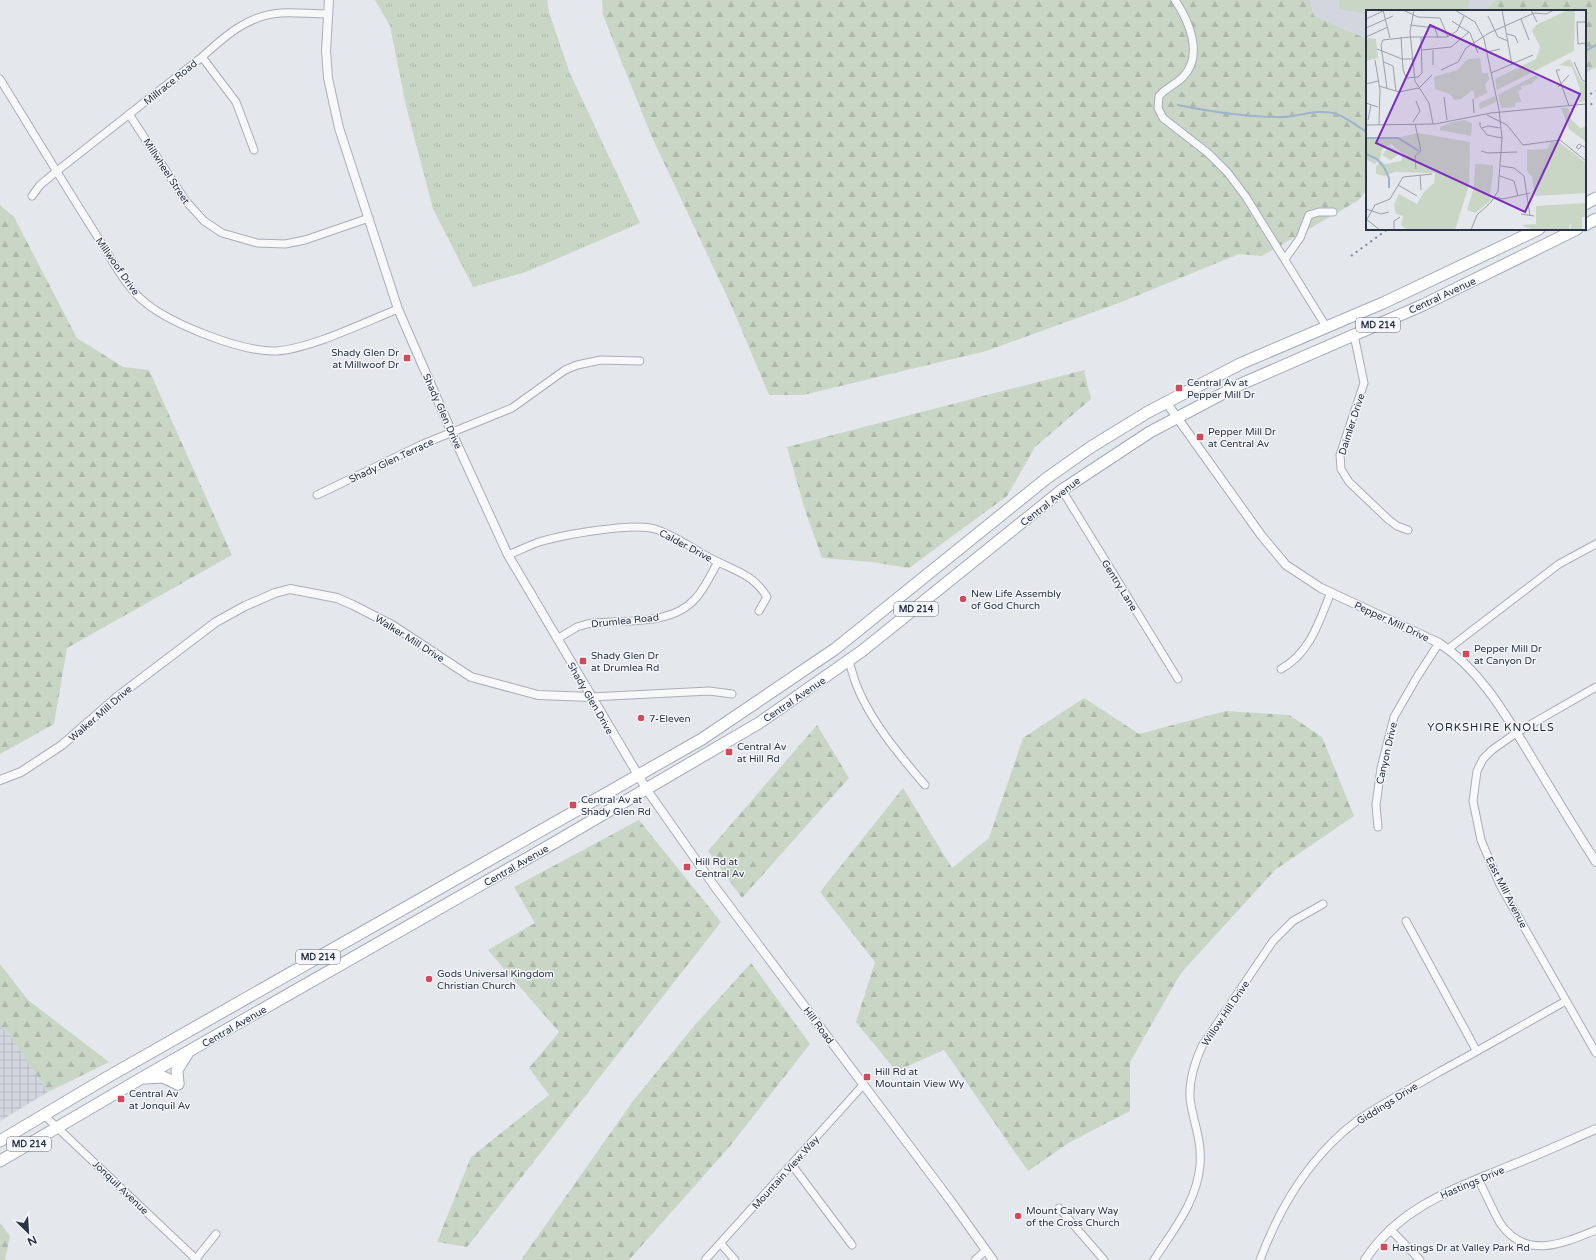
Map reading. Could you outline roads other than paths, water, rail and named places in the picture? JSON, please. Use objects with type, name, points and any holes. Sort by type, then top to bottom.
[{"type":"main road","points":[[1586,203],[1596,198]]},
{"type":"main road","points":[[1586,224],[1596,219]]},
{"type":"main road","name":"Central Avenue","points":[[0,1141],[702,739],[829,653],[1047,478],[1110,434],[1166,402],[1242,363],[1390,300],[1537,230]]},
{"type":"main road","name":"Central Avenue","points":[[0,1161],[140,1079],[647,790],[759,723],[849,661],[1062,490],[1113,454],[1176,417],[1239,385],[1470,282],[1575,230]]},
{"type":"main road","points":[[140,1079],[163,1077],[178,1084],[176,1070],[190,1051]]},
{"type":"street","name":"Shady Glen Drive","points":[[329,0],[326,50],[331,97],[336,120],[398,309],[508,556],[647,790]]},
{"type":"street","points":[[1175,0],[1191,33],[1194,45],[1193,55],[1191,65],[1183,77],[1159,96],[1158,108],[1163,118],[1208,153],[1228,173],[1246,197],[1327,328]]},
{"type":"street","name":"Millrace Road","points":[[32,196],[40,185],[57,171],[202,57],[224,37],[240,26],[257,18],[283,12],[327,14]]},
{"type":"street","points":[[202,57],[236,102],[254,150]]},
{"type":"street","name":"Millwoof Drive","points":[[0,79],[133,291],[156,312],[186,326],[243,347],[276,351],[292,349],[398,309]]},
{"type":"street","name":"Millwheel Street","points":[[129,114],[185,200],[204,221],[222,233],[257,242],[285,244],[305,240],[369,218]]},
{"type":"street","points":[[1285,259],[1300,238],[1309,215],[1319,212],[1333,212]]},
{"type":"street","name":"Daimler Drive","points":[[1354,335],[1364,383],[1340,455],[1340,463],[1349,482],[1389,520],[1397,526],[1408,530]]},
{"type":"street","name":"Shady Glen Terrace","points":[[317,495],[419,446],[512,408],[556,375],[577,365],[611,360],[640,361]]},
{"type":"street","name":"Pepper Mill Drive","points":[[1166,402],[1261,535],[1276,554],[1291,569],[1331,592],[1439,643],[1448,649],[1486,688],[1516,732],[1596,862]]},
{"type":"street","name":"Gentry Lane","points":[[1062,490],[1178,679]]},
{"type":"street","name":"Calder Drive","points":[[508,556],[540,542],[592,532],[643,526],[664,532],[718,562],[748,576],[760,586],[767,597],[759,611]]},
{"type":"street","points":[[1448,649],[1559,564],[1596,544]]},
{"type":"street","name":"Drumlea Road","points":[[557,639],[577,627],[587,624],[660,617],[678,612],[697,598],[718,562]]},
{"type":"street","name":"Walker Mill Drive","points":[[0,780],[21,772],[62,745],[117,697],[216,622],[245,606],[275,593],[290,590],[337,598],[392,625],[471,677],[538,695],[591,697],[709,691],[732,694]]},
{"type":"street","points":[[1280,669],[1294,661],[1305,649],[1317,627],[1331,592]]},
{"type":"street","name":"Canyon Drive","points":[[1378,828],[1376,805],[1381,768],[1394,718],[1417,677],[1439,643]]},
{"type":"street","points":[[849,661],[855,682],[874,718],[902,757],[925,785]]},
{"type":"street","name":"East Mill Avenue","points":[[1596,687],[1516,732],[1492,750],[1480,764],[1473,793],[1475,817],[1481,840],[1500,885],[1596,1053]]},
{"type":"street","name":"Hill Road","points":[[647,790],[715,887],[864,1084],[993,1260]]},
{"type":"street","name":"Willow Hill Drive","points":[[1154,1260],[1188,1206],[1196,1188],[1200,1165],[1200,1139],[1191,1106],[1190,1092],[1194,1065],[1202,1046],[1273,941],[1293,921],[1323,904]]},
{"type":"street","points":[[1406,921],[1476,1050]]},
{"type":"street","name":"Giddings Drive","points":[[1260,1260],[1273,1227],[1296,1187],[1310,1167],[1334,1140],[1368,1113],[1476,1050],[1566,1001]]},
{"type":"street","name":"Mountain View Way","points":[[705,1260],[864,1084]]},
{"type":"street","name":"Jonquil Avenue","points":[[44,1115],[196,1259]]},
{"type":"street","name":"Hastings Drive","points":[[1365,1260],[1390,1229],[1410,1212],[1422,1205],[1478,1179],[1596,1129]]},
{"type":"street","points":[[792,1165],[852,1245]]},
{"type":"street","points":[[1478,1179],[1500,1223],[1513,1238],[1523,1245],[1536,1248],[1549,1247],[1596,1230]]},
{"type":"street","points":[[1059,1208],[1104,1260]]},
{"type":"street","points":[[1390,1229],[1420,1260]]},
{"type":"street","points":[[196,1259],[216,1234]]},
{"type":"street","points":[[721,1244],[735,1260]]},
{"type":"street","points":[[975,1260],[986,1250]]},
{"type":"waterway","points":[[1586,50],[1596,45]]},
{"type":"waterway","points":[[1178,105],[1229,114],[1268,117],[1287,117],[1327,112],[1342,116],[1366,131]]},
{"type":"railway","points":[[1586,96],[1596,91]]},
{"type":"railway","points":[[1586,107],[1596,102]]},
{"type":"railway","points":[[1351,256],[1387,230]]},
{"type":"place","name":"Shady Glen Dr at Millwoof Dr","points":[[407,358]]},
{"type":"place","name":"Central Av at Pepper Mill Dr","points":[[1179,388]]},
{"type":"place","name":"Pepper Mill Dr at Central Av","points":[[1200,437]]},
{"type":"place","name":"New Life Assembly of God Church","points":[[963,599]]},
{"type":"place","name":"Pepper Mill Dr at Canyon Dr","points":[[1466,654]]},
{"type":"place","name":"Shady Glen Dr at Drumlea Rd","points":[[583,661]]},
{"type":"place","name":"7-Eleven","points":[[641,718]]},
{"type":"place","name":"Central Av at Hill Rd","points":[[729,752]]},
{"type":"place","name":"Central Av at Shady Glen Rd","points":[[573,805]]},
{"type":"place","name":"Hill Rd at Central Av","points":[[687,867]]},
{"type":"place","name":"Gods Universal Kingdom Christian Church","points":[[429,979]]},
{"type":"place","name":"Hill Rd at Mountain View Wy","points":[[867,1077]]},
{"type":"place","name":"Central Av at Jonquil Av","points":[[121,1099]]},
{"type":"place","name":"Mount Calvary Way of the Cross Church","points":[[1018,1216]]},
{"type":"place","name":"Hastings Dr at Valley Park Rd","points":[[1384,1247]]},
{"type":"district","name":"YORKSHIRE KNOLLS","points":[[1491,727]]}]
